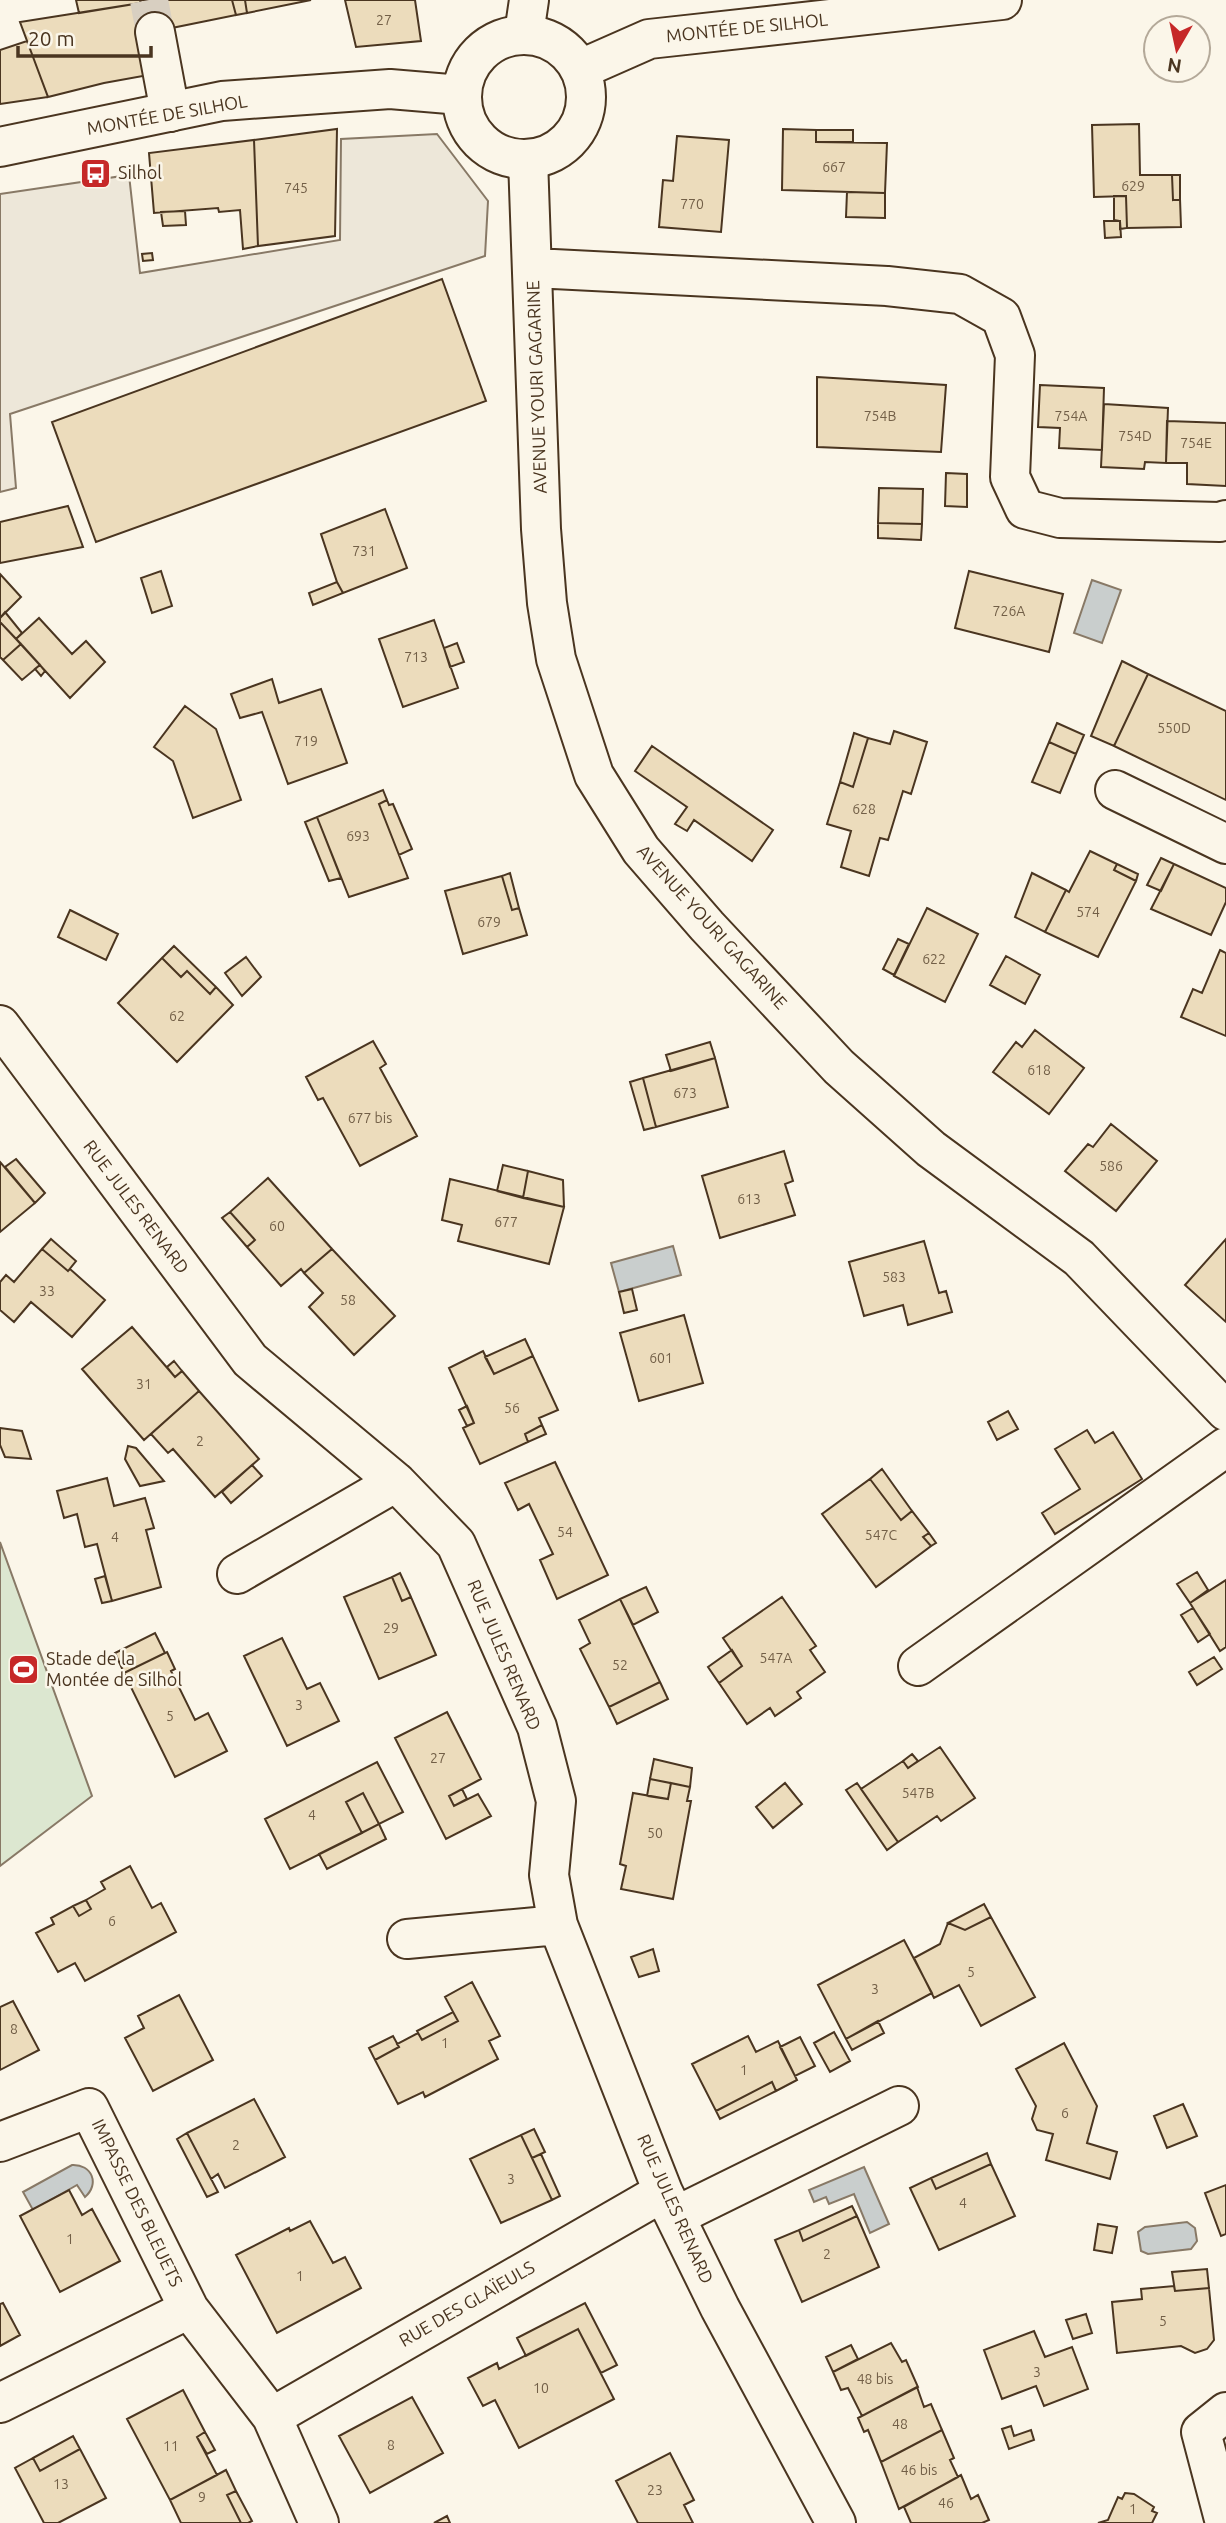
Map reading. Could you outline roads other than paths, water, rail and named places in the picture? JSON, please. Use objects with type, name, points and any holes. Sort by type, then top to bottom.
[{"type":"street","name":"MONTÉE DE SILHOL","points":[[581,69],[649,39],[1002,0]]},
{"type":"street","points":[[527,17],[547,38],[566,50],[581,69],[587,93],[583,117],[571,138],[552,152],[528,159],[503,155],[480,141],[466,120],[461,95],[470,64],[493,42],[527,17]]},
{"type":"street","points":[[155,32],[170,111]]},
{"type":"street","name":"MONTÉE DE SILHOL","points":[[0,147],[222,101],[390,89],[461,95]]},
{"type":"street","name":"AVENUE YOURI GAGARINE","points":[[528,159],[534,268],[541,529],[547,603],[556,659],[594,775],[641,850],[707,926],[839,1067],[931,1149],[1079,1258],[1226,1411]]},
{"type":"street","name":"AVENUE YOURI GAGARINE","points":[[534,268],[887,286],[960,295],[1001,317],[1015,355],[1010,477],[1025,509],[1060,519],[1226,520]]},
{"type":"street","points":[[1115,790],[1226,844]]},
{"type":"street","name":"RUE JULES RENARD","points":[[0,1025],[250,1360],[396,1482],[456,1544],[537,1727],[556,1801],[550,1875],[558,1925],[670,2204],[720,2308],[836,2523]]},
{"type":"street","points":[[918,1666],[1226,1447]]},
{"type":"street","points":[[237,1574],[396,1482]]},
{"type":"street","points":[[407,1939],[558,1925]]},
{"type":"street","name":"RUE DES GLAÏEULS","points":[[272,2417],[670,2204],[900,2106]]},
{"type":"street","name":"IMPASSE DES BLEUETS","points":[[0,2142],[89,2108],[189,2309]]},
{"type":"street","points":[[0,2403],[189,2309],[272,2417],[319,2523]]},
{"type":"street","points":[[1225,2523],[1201,2432],[1226,2412]]},
{"type":"tunnel","points":[[149,0],[155,32]]},
{"type":"place","name":"Silhol","points":[[95,173]]},
{"type":"place","name":"Stade de la Montée de Silhol","points":[[23,1669]]}]
